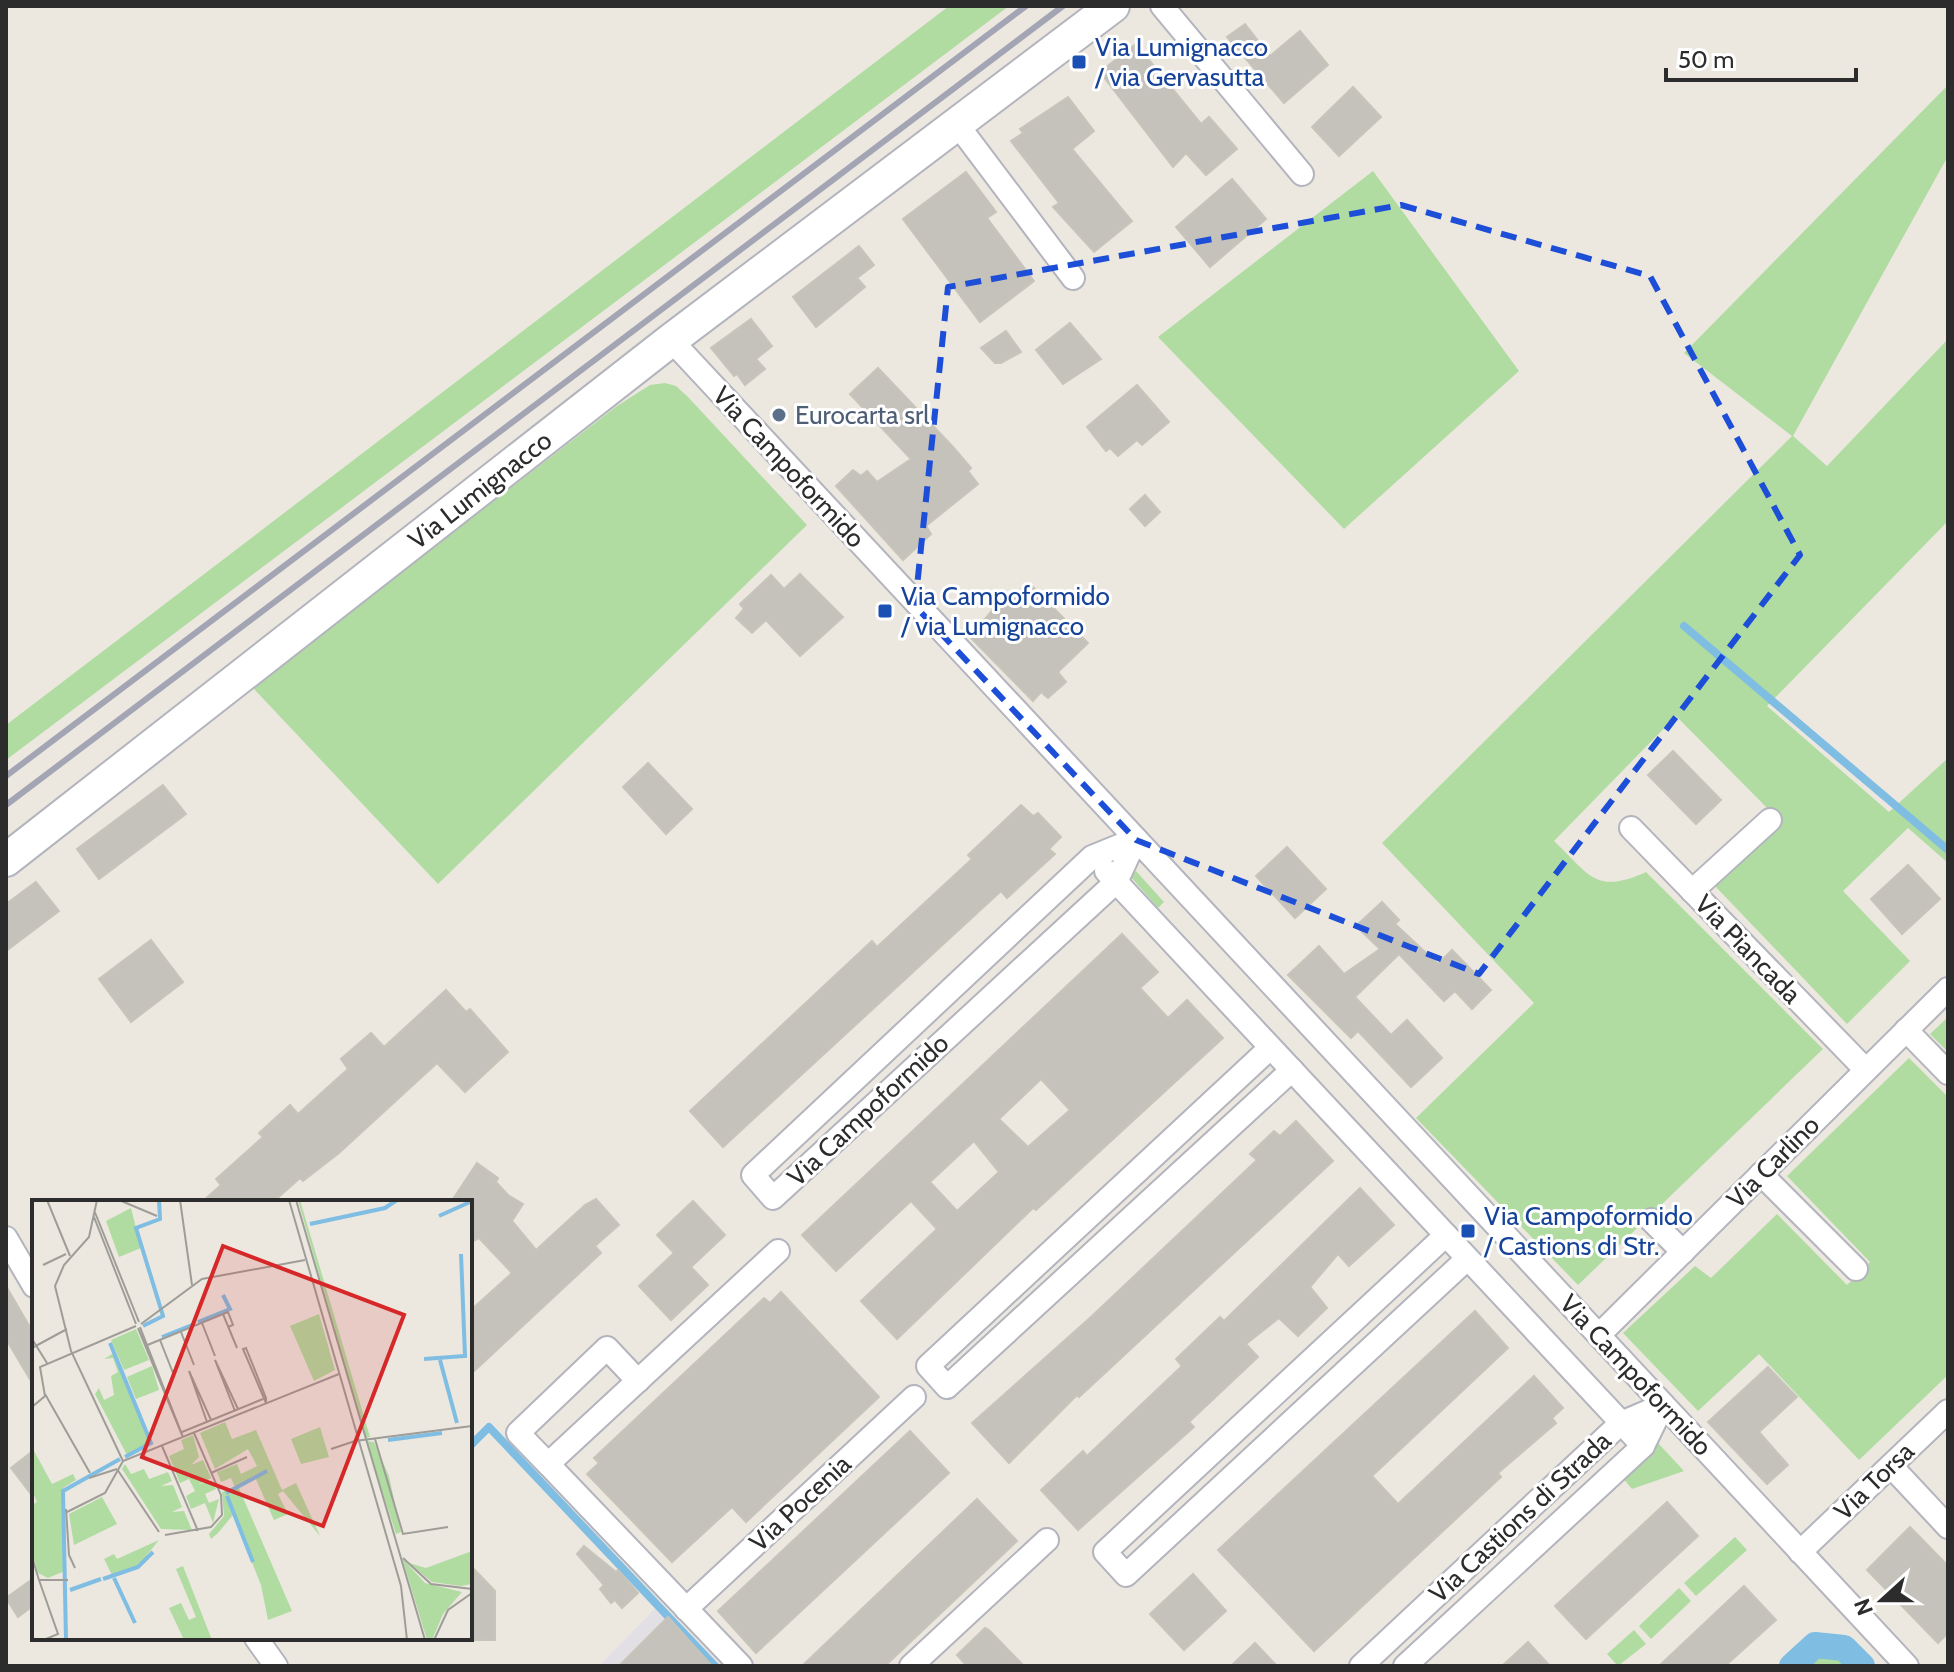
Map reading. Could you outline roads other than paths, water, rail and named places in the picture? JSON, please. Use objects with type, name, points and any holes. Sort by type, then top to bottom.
[{"type":"main road","name":"Via Lumignacco","points":[[6,860],[671,340],[1113,6]]},
{"type":"street","points":[[1162,6],[1302,174]]},
{"type":"street","points":[[957,124],[1073,278]]},
{"type":"street","name":"Via Campoformido","points":[[671,340],[1907,1666]]},
{"type":"street","points":[[1692,891],[1770,820]]},
{"type":"street","name":"Via Piancada","points":[[1631,828],[1865,1069]]},
{"type":"street","name":"Via Campoformido","points":[[1136,839],[1116,882],[773,1198],[753,1175],[1092,857],[1136,839]]},
{"type":"street","name":"Via Campoformido","points":[[1092,857],[1643,1446]]},
{"type":"street","name":"Via Carlino","points":[[1599,1335],[1948,989]]},
{"type":"street","points":[[1906,1030],[1948,1073]]},
{"type":"street","points":[[1270,1048],[928,1366],[947,1387],[1292,1070]]},
{"type":"street","points":[[1761,1174],[1856,1269]]},
{"type":"street","points":[[1651,1220],[1683,1252]]},
{"type":"street","points":[[1446,1235],[1105,1552],[1126,1575],[1467,1259]]},
{"type":"street","points":[[6,1238],[32,1283]]},
{"type":"street","points":[[548,1464],[778,1251]]},
{"type":"street","points":[[638,1381],[607,1348],[518,1433],[741,1666]]},
{"type":"street","name":"Via Pocenia","points":[[686,1609],[914,1397]]},
{"type":"street","name":"Via Castions di Strada","points":[[1361,1666],[1621,1423],[1663,1405]]},
{"type":"street","name":"Via Castions di Strada","points":[[1405,1666],[1643,1446],[1663,1405]]},
{"type":"street","name":"Via Torsa","points":[[1800,1552],[1948,1411]]},
{"type":"street","points":[[1891,1466],[1948,1527]]},
{"type":"street","points":[[911,1666],[1047,1540]]},
{"type":"street","points":[[257,1640],[276,1666]]},
{"type":"waterway","points":[[1684,626],[1948,850]]},
{"type":"waterway","points":[[472,1444],[489,1427],[715,1666]]},
{"type":"waterway","points":[[1792,1666],[1815,1645],[1844,1648],[1862,1666]]},
{"type":"railway","points":[[6,776],[1026,6]]},
{"type":"railway","points":[[6,805],[1063,6]]},
{"type":"place","name":"Via Lumignacco / via Gervasutta","points":[[1079,62]]},
{"type":"place","name":"Eurocarta srl","points":[[779,415]]},
{"type":"place","name":"Via Campoformido / via Lumignacco","points":[[885,611]]},
{"type":"place","name":"Via Campoformido / Castions di Str.","points":[[1468,1231]]}]
